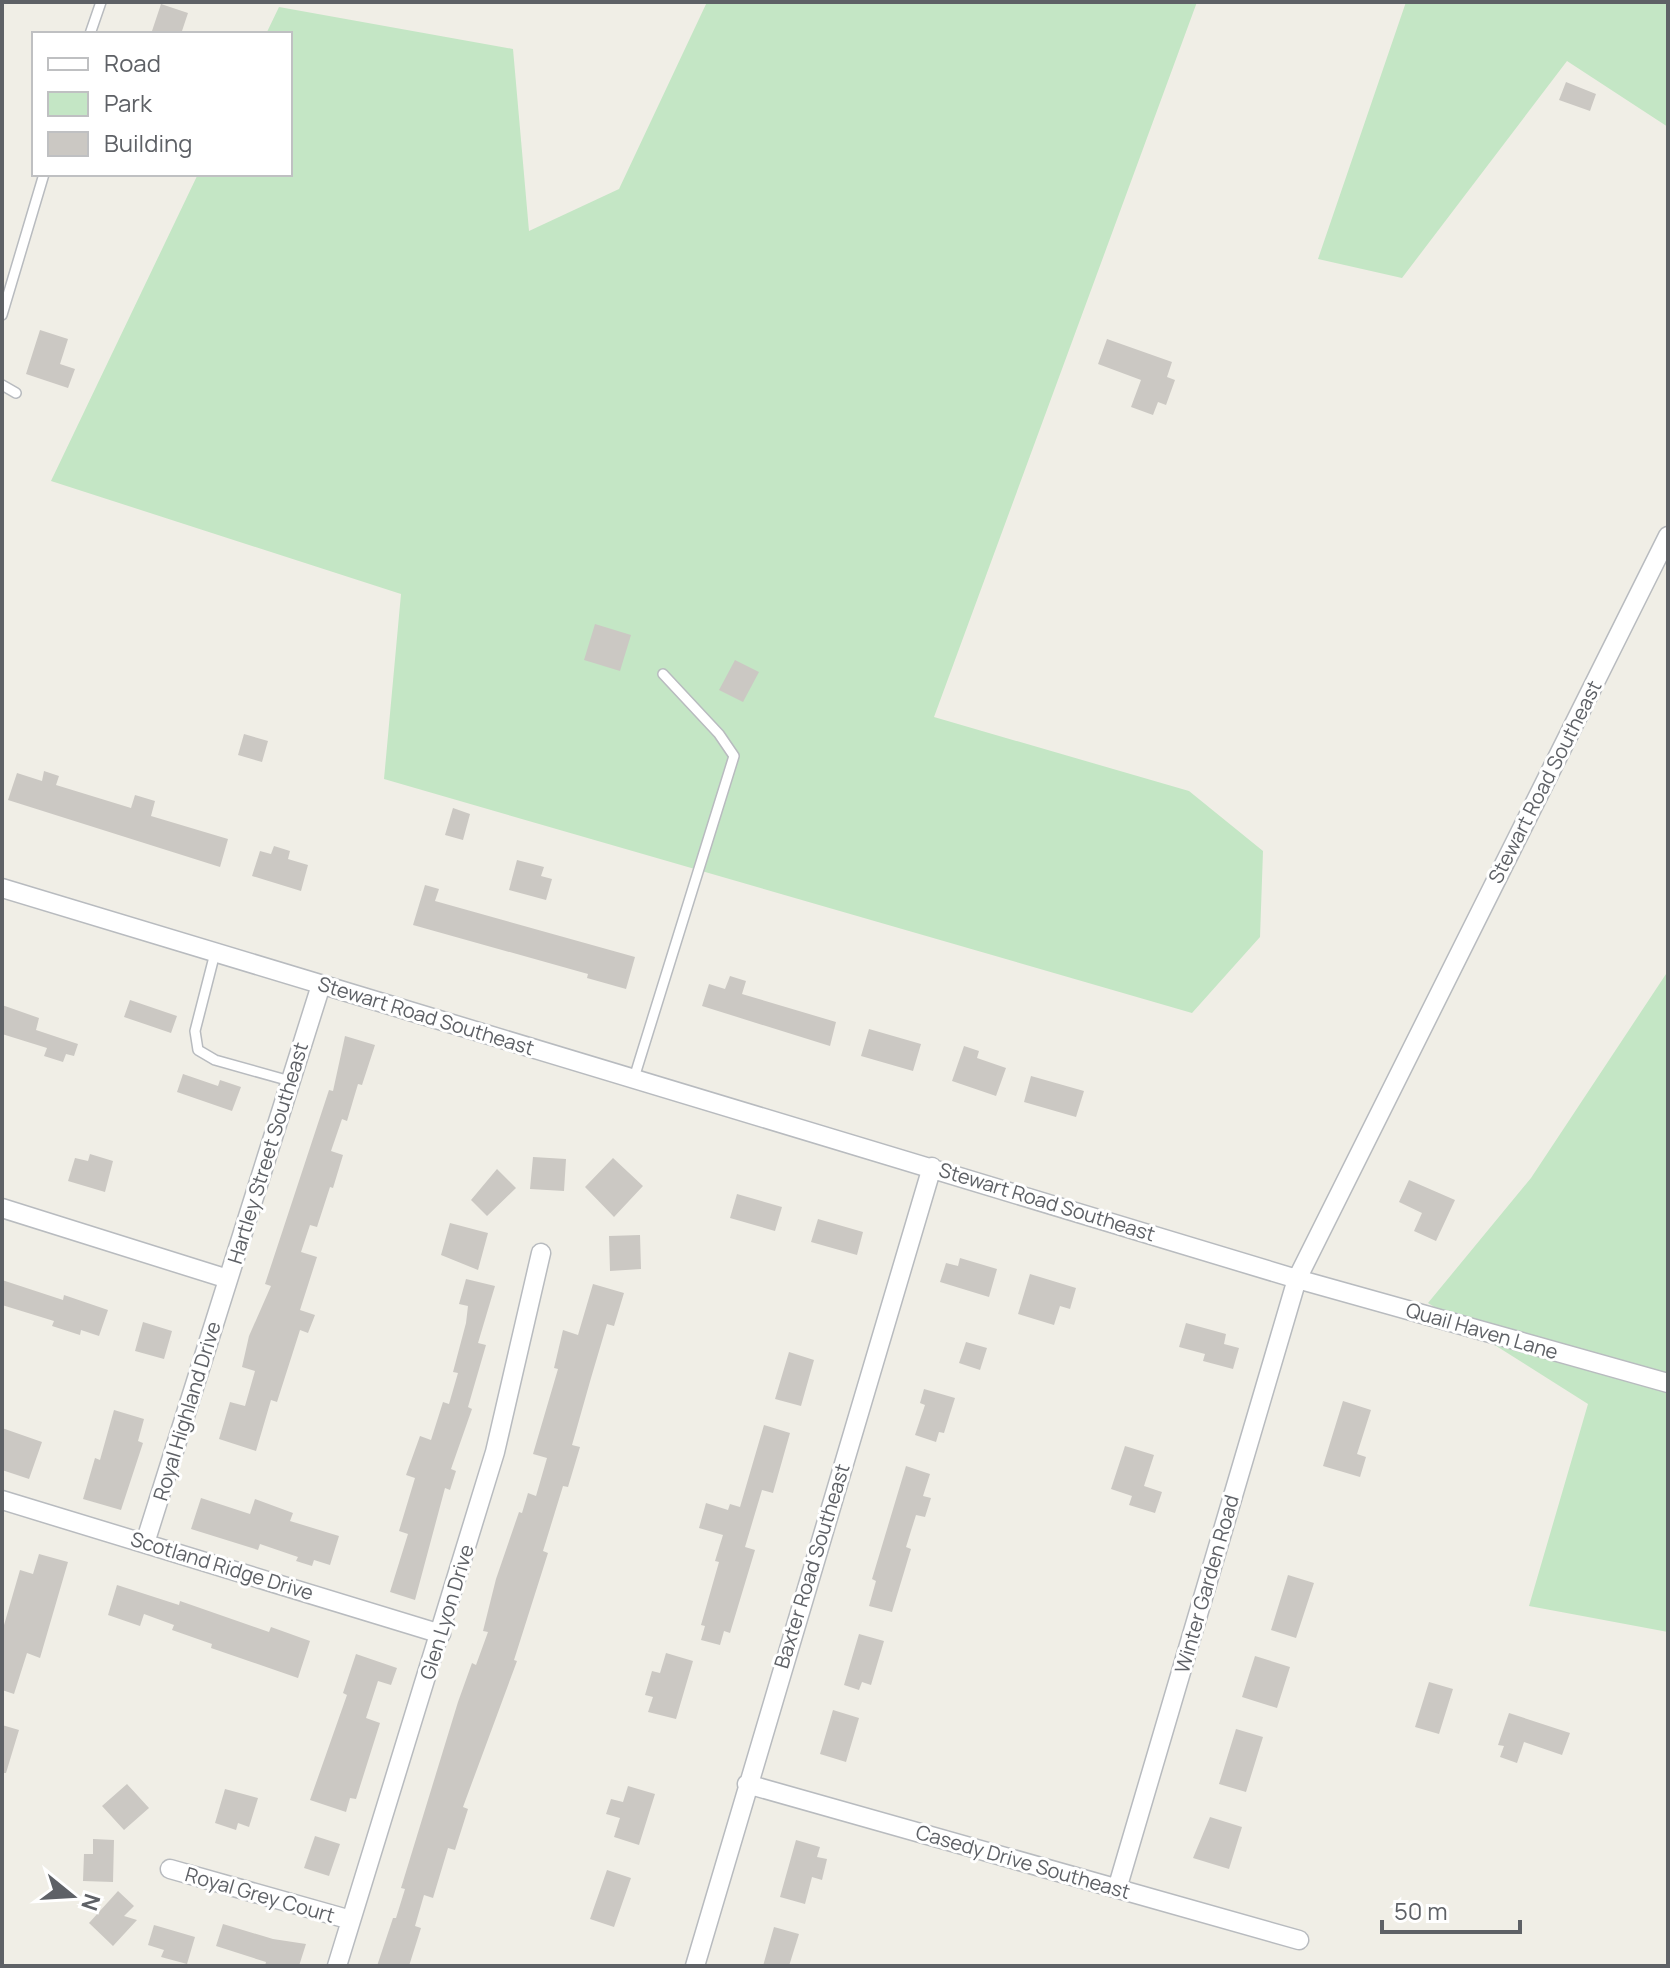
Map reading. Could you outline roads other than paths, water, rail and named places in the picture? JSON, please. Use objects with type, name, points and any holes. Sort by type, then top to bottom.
[{"type":"street","name":"Stewart Road Southeast","points":[[2,888],[1297,1279],[1668,536]]},
{"type":"street","name":"Hartley Street Southeast","points":[[2,1208],[228,1279],[321,985]]},
{"type":"street","name":"Baxter Road Southeast","points":[[695,1966],[932,1167]]},
{"type":"street","name":"Glen Lyon Drive","points":[[337,1966],[495,1452],[541,1253]]},
{"type":"street","name":"Royal Highland Drive","points":[[145,1543],[228,1279]]},
{"type":"street","name":"Quail Haven Lane","points":[[1297,1279],[1668,1383]]},
{"type":"street","name":"Winter Garden Road","points":[[1117,1889],[1297,1279]]},
{"type":"street","name":"Scotland Ridge Drive","points":[[2,1500],[441,1634]]},
{"type":"street","name":"Casedy Drive Southeast","points":[[747,1784],[1299,1940]]},
{"type":"street","name":"Royal Grey Court","points":[[170,1869],[351,1920]]},
{"type":"lane","points":[[91,32],[101,2]]},
{"type":"lane","points":[[2,315],[43,176]]},
{"type":"lane","points":[[2,385],[16,393]]},
{"type":"lane","points":[[634,1078],[734,756],[719,734],[663,674]]},
{"type":"lane","points":[[215,953],[195,1031],[198,1050],[223,1063],[290,1081]]}]
